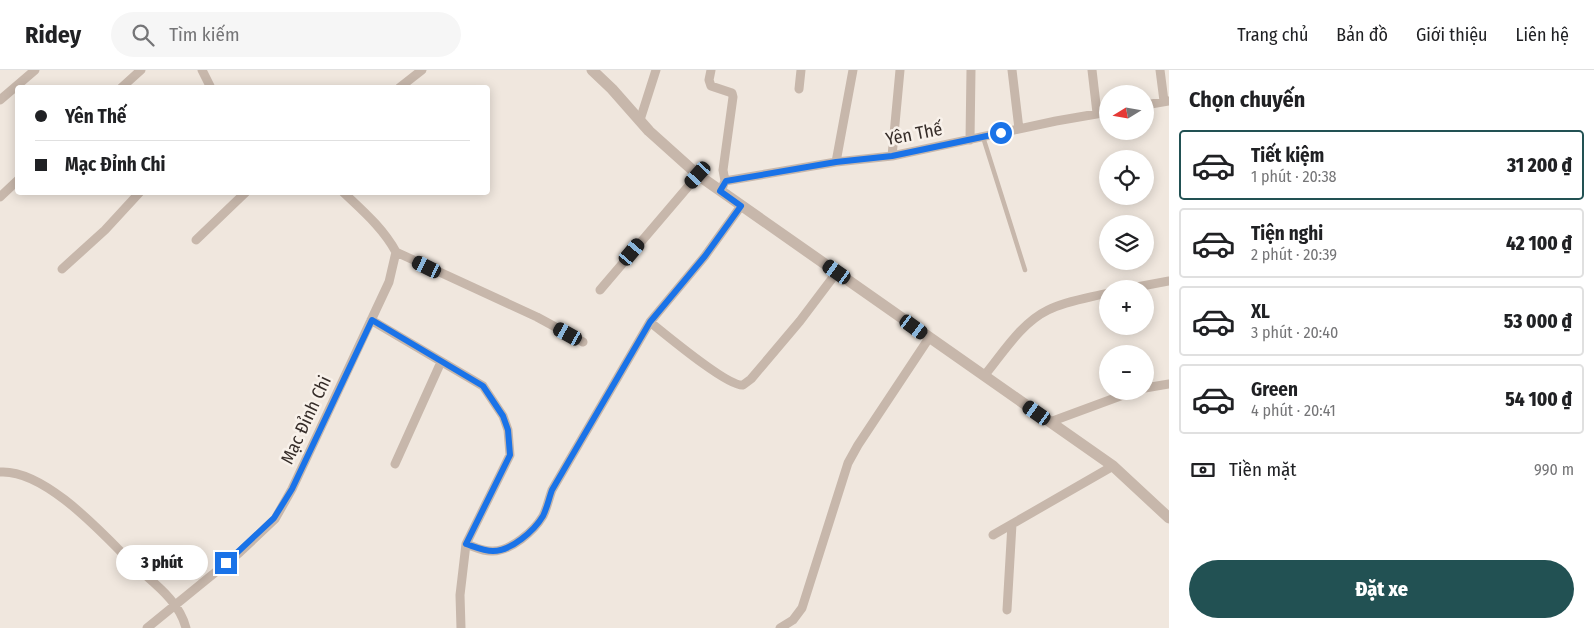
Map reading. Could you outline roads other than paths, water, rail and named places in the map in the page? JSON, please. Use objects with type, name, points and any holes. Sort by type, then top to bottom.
[{"type":"street","points":[[18,85],[36,70]]},
{"type":"street","points":[[124,85],[141,70]]},
{"type":"street","points":[[202,70],[210,85]]},
{"type":"street","points":[[403,85],[422,70]]},
{"type":"street","points":[[592,70],[649,130],[698,175],[723,186],[741,206],[1113,466],[1169,518]]},
{"type":"street","points":[[640,120],[656,70]]},
{"type":"street","points":[[711,70],[709,84],[730,91],[733,97],[723,170],[723,186]]},
{"type":"street","points":[[799,89],[801,70]]},
{"type":"street","points":[[836,162],[853,70]]},
{"type":"street","points":[[892,156],[900,70]]},
{"type":"street","points":[[970,70],[970,140]]},
{"type":"street","points":[[1012,70],[1019,129]]},
{"type":"street","points":[[1092,70],[1097,113]]},
{"type":"street","points":[[1160,70],[1166,101]]},
{"type":"street","points":[[0,100],[15,88]]},
{"type":"street","name":"Yên Thế","points":[[723,186],[836,162],[892,156],[1097,113]]},
{"type":"street","points":[[600,290],[698,175]]},
{"type":"street","points":[[0,197],[15,183]]},
{"type":"street","points":[[62,269],[105,230],[137,195]]},
{"type":"street","points":[[196,240],[243,195]]},
{"type":"street","points":[[346,195],[377,224],[389,239],[396,252],[537,317],[583,342]]},
{"type":"street","points":[[466,544],[490,552],[498,551],[512,545],[537,525],[544,514],[552,490],[650,322],[705,256],[741,206]]},
{"type":"street","name":"Mạc Đỉnh Chi","points":[[147,628],[239,553],[274,518],[292,489],[390,282],[396,252]]},
{"type":"street","points":[[650,322],[711,369],[738,386],[743,385],[751,379],[794,328],[837,272]]},
{"type":"street","points":[[1154,284],[1169,281]]},
{"type":"street","points":[[984,376],[1022,330],[1038,316],[1058,306],[1099,295]]},
{"type":"street","points":[[372,320],[483,386],[503,416],[508,430],[510,455],[466,544],[460,595],[460,628]]},
{"type":"street","points":[[780,628],[794,620],[802,608],[843,475],[853,453],[929,338]]},
{"type":"street","points":[[395,464],[441,362]]},
{"type":"street","points":[[1154,386],[1169,384]]},
{"type":"street","points":[[1050,422],[1110,400]]},
{"type":"street","points":[[993,535],[1113,466]]},
{"type":"street","points":[[0,472],[18,473],[32,479],[65,500],[103,533],[176,605],[186,628]]},
{"type":"street","points":[[1007,610],[1012,524]]},
{"type":"lane","points":[[984,137],[1025,270]]}]
